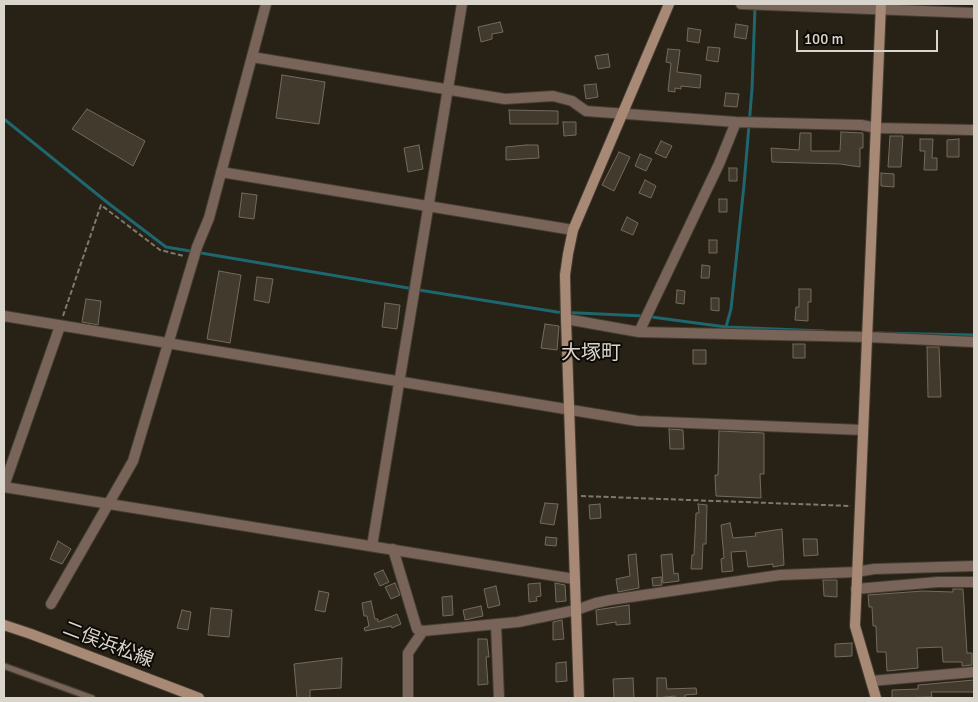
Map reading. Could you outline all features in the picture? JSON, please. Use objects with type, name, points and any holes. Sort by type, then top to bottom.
[{"type":"street","points":[[51,604],[133,461],[193,259],[210,218],[266,4]]},
{"type":"street","points":[[372,546],[462,4]]},
{"type":"street","points":[[579,698],[565,275],[573,230],[670,4]]},
{"type":"street","points":[[741,4],[881,6],[974,13]]},
{"type":"street","points":[[876,698],[855,626],[881,6]]},
{"type":"street","points":[[252,57],[505,100],[553,96],[572,101],[586,111],[744,123],[861,125],[877,128],[974,130]]},
{"type":"street","points":[[639,332],[718,164],[744,123]]},
{"type":"street","points":[[221,172],[573,230]]},
{"type":"street","points":[[4,316],[638,421],[863,430]]},
{"type":"street","points":[[566,320],[639,332],[867,337],[974,342]]},
{"type":"street","points":[[60,326],[4,486],[574,580]]},
{"type":"street","points":[[393,549],[418,629],[423,631],[518,622],[576,610],[610,600],[780,575],[856,572],[874,569],[974,566]]},
{"type":"street","points":[[856,589],[938,582],[974,582]]},
{"type":"street","points":[[496,624],[499,698]]},
{"type":"street","name":"二俣浜松線","points":[[4,625],[199,698]]},
{"type":"street","points":[[408,698],[408,653],[423,631]]},
{"type":"street","points":[[871,681],[974,672]]},
{"type":"lane","points":[[4,666],[92,698]]},
{"type":"path","points":[[60,326],[101,206],[160,250],[193,259]]},
{"type":"path","points":[[571,496],[861,507]]},
{"type":"building","points":[[500,22],[503,32],[492,34],[492,39],[481,42],[478,27]]},
{"type":"building","points":[[736,24],[748,26],[746,39],[734,37]]},
{"type":"building","points":[[688,28],[701,30],[699,43],[687,41]]},
{"type":"building","points":[[708,47],[720,48],[718,62],[706,60]]},
{"type":"building","points":[[668,49],[680,50],[677,72],[701,75],[700,88],[681,86],[681,89],[675,88],[675,92],[668,91],[671,63],[666,62]]},
{"type":"building","points":[[608,54],[610,67],[598,69],[595,56]]},
{"type":"building","points":[[282,75],[325,82],[319,124],[276,118]]},
{"type":"building","points":[[596,84],[598,97],[586,99],[584,85]]},
{"type":"building","points":[[726,93],[739,94],[737,107],[724,106]]},
{"type":"building","points":[[87,109],[145,141],[133,166],[72,129]]},
{"type":"building","points":[[509,110],[558,111],[558,124],[510,124]]},
{"type":"building","points":[[563,122],[576,122],[576,135],[564,136]]},
{"type":"building","points":[[841,132],[863,133],[863,148],[860,148],[860,167],[840,164],[772,162],[771,148],[799,150],[800,133],[811,133],[811,151],[840,151]]},
{"type":"building","points":[[890,136],[903,136],[901,167],[888,167]]},
{"type":"building","points":[[920,139],[933,139],[932,158],[937,158],[937,170],[924,170],[925,151],[920,151]]},
{"type":"building","points":[[959,139],[959,157],[947,157],[947,140]]},
{"type":"building","points":[[661,141],[672,146],[666,158],[655,153]]},
{"type":"building","points":[[419,145],[423,169],[408,172],[404,148]]},
{"type":"building","points":[[538,145],[539,158],[506,160],[506,147]]},
{"type":"building","points":[[619,152],[630,157],[614,191],[602,185]]},
{"type":"building","points":[[640,154],[652,159],[646,171],[635,166]]},
{"type":"building","points":[[729,168],[737,168],[737,181],[729,181]]},
{"type":"building","points":[[881,173],[894,174],[894,187],[881,186]]},
{"type":"building","points":[[645,180],[656,186],[651,198],[639,193]]},
{"type":"building","points":[[242,193],[257,195],[254,219],[239,217]]},
{"type":"building","points":[[719,199],[727,199],[727,212],[719,212]]},
{"type":"building","points":[[627,217],[638,223],[633,235],[621,230]]},
{"type":"building","points":[[709,240],[717,240],[717,253],[709,253]]},
{"type":"building","points":[[702,265],[710,266],[709,278],[701,278]]},
{"type":"building","points":[[219,271],[241,275],[230,343],[207,339]]},
{"type":"building","points":[[257,277],[273,279],[269,303],[254,300]]},
{"type":"building","points":[[799,289],[811,289],[811,302],[808,302],[808,321],[795,320],[796,307],[799,307]]},
{"type":"building","points":[[677,290],[685,291],[684,304],[676,303]]},
{"type":"building","points":[[711,298],[719,298],[719,311],[711,310]]},
{"type":"building","points":[[86,299],[101,301],[98,325],[82,322]]},
{"type":"building","points":[[385,303],[400,305],[397,329],[382,327]]},
{"type":"building","points":[[545,324],[559,326],[557,350],[541,348]]},
{"type":"building","points":[[793,344],[805,344],[805,358],[793,358]]},
{"type":"building","points":[[927,347],[939,347],[941,397],[928,397]]},
{"type":"building","points":[[693,350],[706,350],[706,364],[693,364]]},
{"type":"building","points":[[669,429],[683,430],[684,449],[670,449]]},
{"type":"building","points":[[719,431],[764,433],[764,474],[760,474],[761,498],[716,496],[715,475],[718,475]]},
{"type":"building","points":[[545,503],[558,504],[554,525],[540,523]]},
{"type":"building","points":[[600,504],[601,518],[590,519],[589,505]]},
{"type":"building","points":[[698,504],[707,505],[706,544],[703,544],[702,569],[691,569],[692,555],[694,555],[696,513],[699,513]]},
{"type":"building","points":[[730,523],[733,538],[756,536],[755,533],[782,529],[784,565],[773,567],[773,564],[748,567],[746,551],[731,552],[733,571],[722,572],[721,559],[724,558],[721,525]]},
{"type":"building","points":[[546,537],[557,538],[556,546],[545,545]]},
{"type":"building","points":[[803,539],[817,539],[818,555],[804,556]]},
{"type":"building","points":[[58,541],[71,549],[62,564],[50,559]]},
{"type":"building","points":[[636,554],[639,588],[618,592],[616,579],[630,576],[628,555]]},
{"type":"building","points":[[672,554],[674,574],[678,573],[679,581],[663,583],[661,555]]},
{"type":"building","points":[[383,570],[389,582],[380,586],[374,574]]},
{"type":"building","points":[[661,577],[662,585],[653,586],[652,578]]},
{"type":"building","points":[[823,580],[837,580],[837,597],[824,596]]},
{"type":"building","points":[[395,583],[400,595],[391,599],[385,587]]},
{"type":"building","points":[[540,583],[541,596],[536,597],[537,601],[529,602],[528,584]]},
{"type":"building","points":[[555,583],[565,585],[566,601],[556,602]]},
{"type":"building","points":[[496,586],[500,605],[488,608],[484,589]]},
{"type":"building","points":[[953,589],[963,589],[967,653],[972,653],[972,665],[962,666],[962,662],[943,662],[942,647],[917,648],[918,668],[887,671],[886,652],[877,652],[876,626],[873,626],[872,607],[869,607],[868,595],[923,591],[953,592]]},
{"type":"building","points":[[319,591],[329,593],[325,612],[315,610]]},
{"type":"building","points":[[452,596],[453,615],[443,616],[442,597]]},
{"type":"building","points":[[371,601],[375,619],[378,619],[378,622],[397,614],[401,624],[392,628],[391,626],[365,631],[364,628],[369,626],[367,616],[364,616],[362,603]]},
{"type":"building","points":[[629,605],[630,624],[616,625],[616,622],[597,625],[596,610]]},
{"type":"building","points":[[481,606],[483,616],[465,620],[463,610]]},
{"type":"building","points":[[211,608],[232,610],[229,637],[208,635]]},
{"type":"building","points":[[182,610],[191,612],[188,630],[177,628]]},
{"type":"building","points":[[562,620],[564,639],[553,640],[553,622]]},
{"type":"building","points":[[478,639],[487,639],[489,657],[486,657],[488,684],[478,685]]},
{"type":"building","points":[[852,643],[852,656],[835,657],[835,644]]},
{"type":"building","points":[[342,658],[341,688],[310,690],[310,698],[297,698],[294,664]]},
{"type":"building","points":[[566,662],[567,681],[556,682],[556,663]]},
{"type":"building","points":[[633,678],[634,698],[614,698],[613,679]]},
{"type":"building","points":[[657,678],[666,678],[667,689],[696,688],[697,694],[685,695],[685,698],[675,698],[675,696],[657,698]]},
{"type":"building","points":[[974,680],[974,692],[931,692],[932,697],[892,698],[892,690],[918,689],[918,685]]},
{"type":"waterway","points":[[726,327],[731,309],[744,185],[752,89],[755,7]]},
{"type":"waterway","points":[[4,119],[166,247],[190,251]]},
{"type":"waterway","points":[[201,253],[408,288]]},
{"type":"waterway","points":[[419,290],[557,312],[644,316],[726,327],[824,331]]},
{"type":"waterway","points":[[877,333],[974,335]]},
{"type":"district","name":"大塚町","points":[[591,354]]}]
